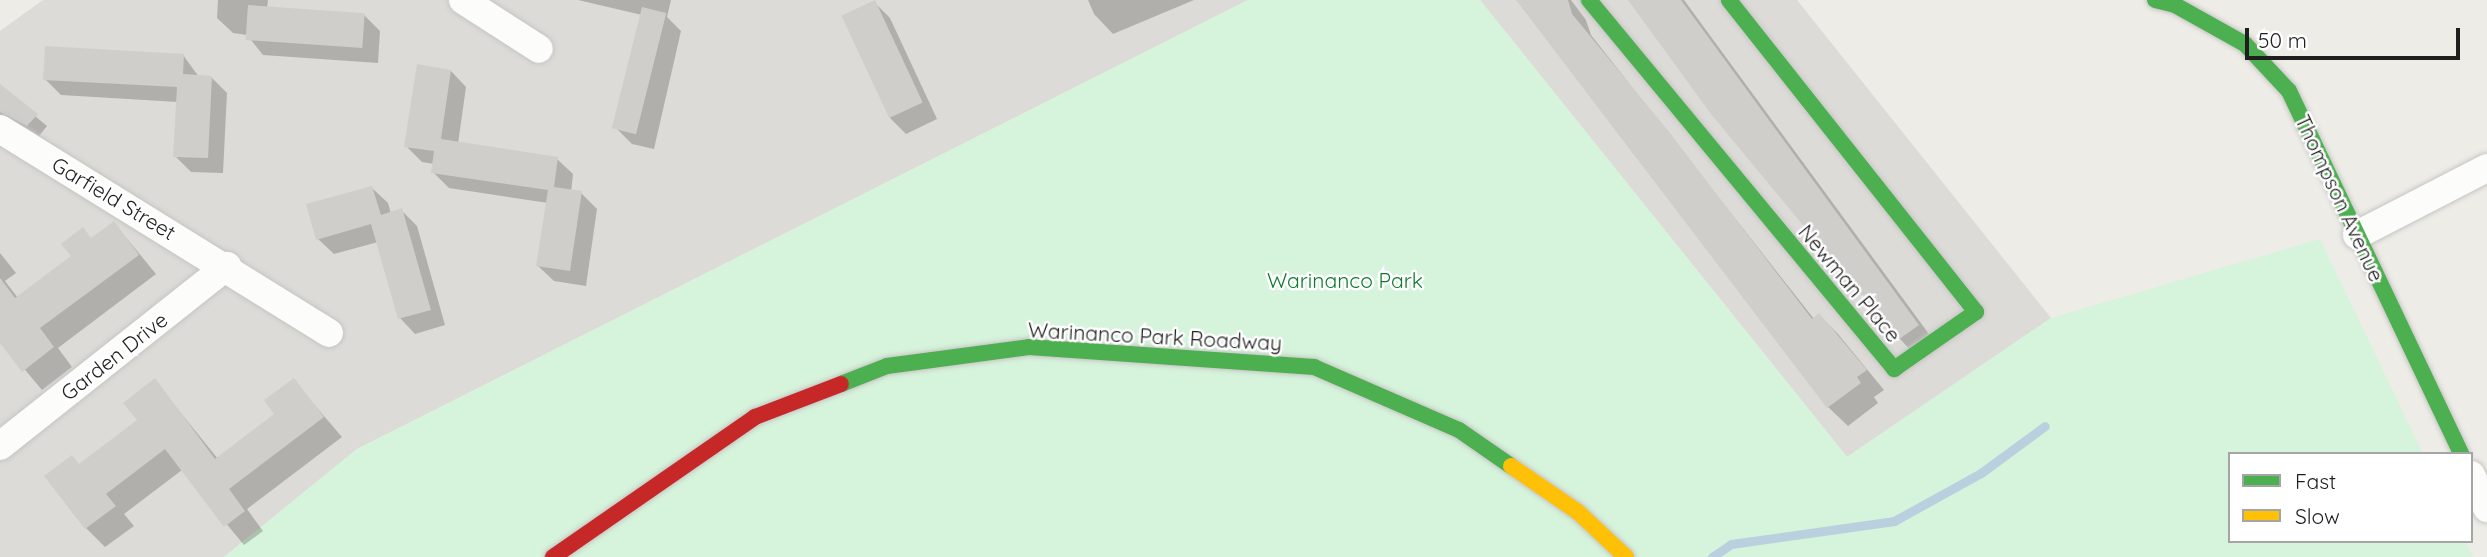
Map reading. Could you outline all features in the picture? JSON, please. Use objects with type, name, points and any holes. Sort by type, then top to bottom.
[{"type":"street","points":[[463,0],[539,49]]},
{"type":"street","name":"Newman Place","points":[[1589,0],[1894,369],[1976,312],[1729,0]]},
{"type":"street","name":"Thompson Avenue","points":[[2155,0],[2175,5],[2245,44],[2289,92],[2460,452]]},
{"type":"street","name":"Garfield Street","points":[[0,129],[227,266],[329,333]]},
{"type":"street","points":[[2357,236],[2487,169]]},
{"type":"street","name":"Garden Drive","points":[[0,446],[227,266]]},
{"type":"street","name":"Warinanco Park Roadway","points":[[553,557],[755,417],[887,366],[1029,347],[1314,367],[1459,430],[1578,512],[1626,557]]},
{"type":"street","points":[[2473,479],[2487,508]]},
{"type":"shaded area","points":[[43,0],[1248,0],[357,449],[224,557],[0,557],[0,31]]},
{"type":"shaded area","points":[[1480,0],[1797,0],[2051,318],[1847,457]]},
{"type":"green space","name":"Warinanco Park","points":[[1248,0],[1480,0],[1847,457],[2051,318],[2320,239],[2422,452],[2228,452],[2228,543],[2466,543],[2473,557],[224,557],[357,449]]},
{"type":"building","points":[[875,0],[923,102],[889,118],[841,16]]},
{"type":"building","points":[[1516,0],[1568,0],[1572,14],[1666,128],[1812,319],[1819,313],[1867,370],[1857,377],[1861,383],[1827,408]]},
{"type":"building","points":[[1628,0],[1681,0],[1919,325],[1898,340],[1711,114]]},
{"type":"building","points":[[248,5],[365,13],[362,48],[246,40]]},
{"type":"building","points":[[642,7],[666,13],[636,134],[612,128]]},
{"type":"building","points":[[45,46],[184,54],[183,74],[212,76],[208,158],[173,157],[177,87],[43,80]]},
{"type":"building","points":[[417,64],[451,70],[441,139],[558,157],[554,187],[582,191],[570,271],[536,266],[548,190],[431,173],[434,151],[404,147]]},
{"type":"building","points":[[0,84],[38,114],[27,126],[0,112]]},
{"type":"building","points":[[372,186],[381,215],[402,208],[431,310],[398,319],[371,224],[316,240],[306,204]]},
{"type":"building","points":[[114,221],[139,255],[40,328],[54,347],[22,372],[0,343],[0,278],[15,298],[71,256],[61,244],[83,227],[91,238]]},
{"type":"building","points":[[155,378],[215,459],[274,414],[264,400],[294,378],[324,417],[229,489],[245,511],[224,527],[165,449],[106,494],[116,506],[85,529],[44,476],[72,455],[79,464],[137,420],[123,403]]},
{"type":"waterway","points":[[1712,557],[1731,544],[1894,521],[1981,473],[2045,426]]},
{"type":"traffic: fast","points":[[1589,0],[1894,369],[1976,312],[1729,0]]},
{"type":"traffic: fast","points":[[2155,0],[2175,5],[2245,44],[2289,91],[2460,452]]},
{"type":"traffic: fast","points":[[841,384],[887,366],[1029,347],[1314,367],[1459,430],[1511,466]]},
{"type":"traffic: slow","points":[[1511,466],[1578,512],[1626,557]]},
{"type":"traffic: jam","points":[[553,557],[755,417],[841,384]]}]
